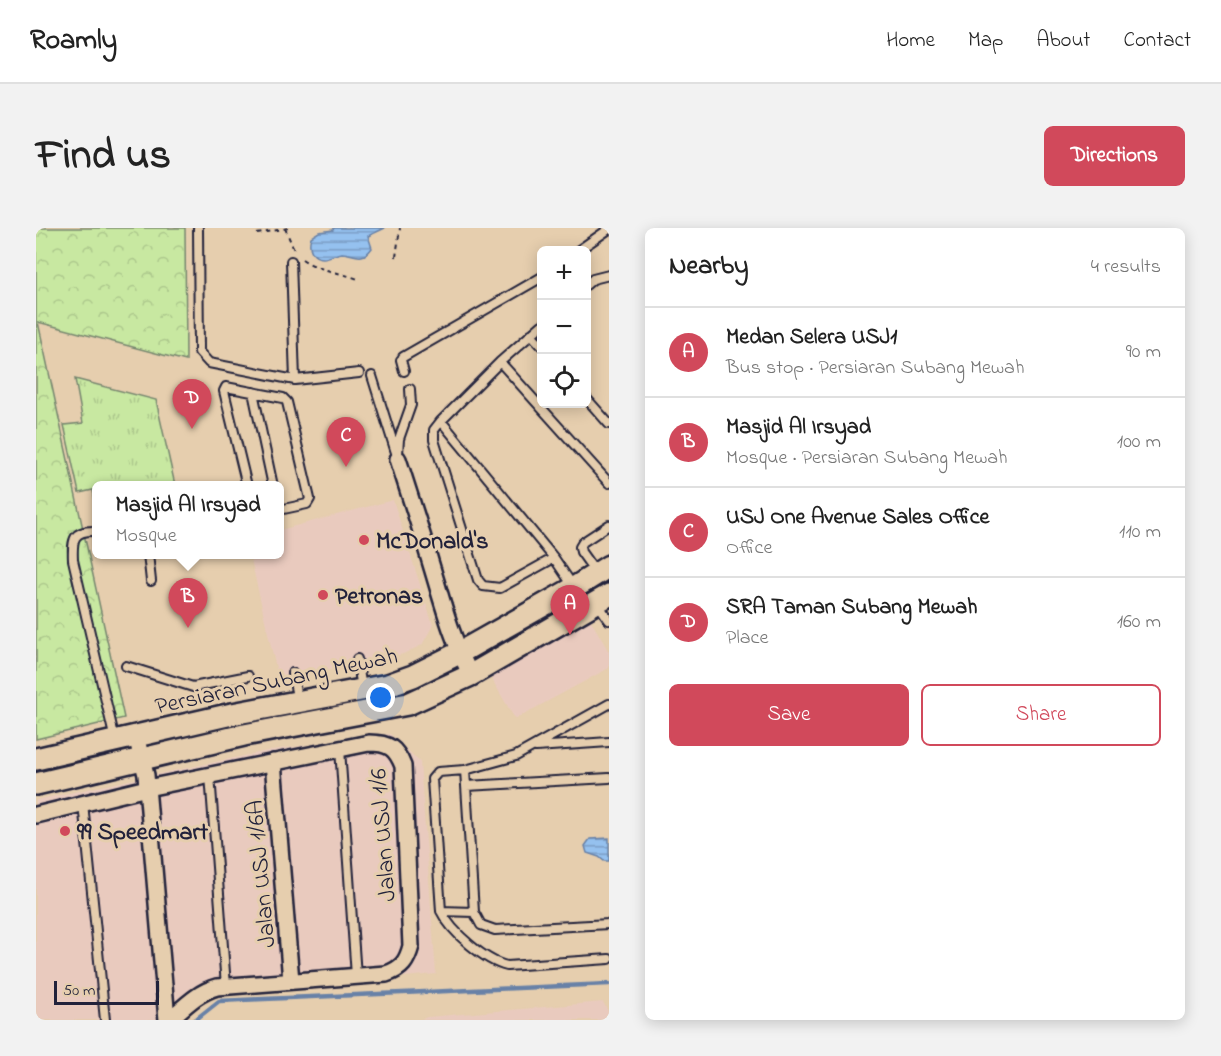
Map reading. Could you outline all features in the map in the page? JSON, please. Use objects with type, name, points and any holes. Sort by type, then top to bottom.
[{"type":"main road","name":"Persiaran Subang Mewah","points":[[36,759],[232,714],[363,691],[413,676],[459,654],[603,570]]},
{"type":"main road","name":"Persiaran Subang Mewah","points":[[36,784],[244,735],[408,704],[471,675],[603,599]]},
{"type":"street","points":[[398,459],[448,624],[459,654],[471,675]]},
{"type":"street","points":[[136,736],[143,759],[147,788],[168,1020]]},
{"type":"street","name":"Jalan USJ 1/6","points":[[36,815],[147,788],[369,743],[383,743],[399,755],[403,766],[411,946],[404,964],[397,971],[386,974],[226,986],[207,990],[168,1020]]},
{"type":"street","name":"Jalan USJ 1/6A","points":[[273,762],[291,981]]},
{"type":"lane","points":[[198,228],[199,352],[209,363],[295,380],[359,373]]},
{"type":"lane","points":[[585,246],[609,229]]},
{"type":"lane","points":[[291,261],[295,380]]},
{"type":"lane","points":[[591,280],[609,275]]},
{"type":"lane","points":[[404,371],[402,359],[537,280]]},
{"type":"lane","points":[[537,329],[500,362],[441,421],[434,430],[434,440],[478,580],[483,586],[500,588],[554,558]]},
{"type":"lane","points":[[531,334],[537,341]]},
{"type":"lane","points":[[500,362],[609,483]]},
{"type":"lane","points":[[372,376],[398,459]]},
{"type":"lane","points":[[246,481],[224,391],[226,387],[283,398],[287,402],[310,499],[307,504],[284,509]]},
{"type":"lane","points":[[398,459],[399,439],[411,405],[410,389]]},
{"type":"lane","points":[[253,392],[272,481]]},
{"type":"lane","points":[[591,403],[609,423]]},
{"type":"lane","points":[[441,421],[554,558],[574,588]]},
{"type":"lane","points":[[603,570],[580,547],[583,542],[609,525]]},
{"type":"lane","points":[[92,531],[77,534],[72,542],[73,560],[115,742]]},
{"type":"lane","points":[[148,559],[151,581]]},
{"type":"lane","points":[[603,599],[609,620]]},
{"type":"lane","points":[[357,660],[363,691]]},
{"type":"lane","points":[[126,666],[193,687],[248,676]]},
{"type":"lane","points":[[292,673],[298,702]]},
{"type":"lane","points":[[609,704],[516,756],[465,770],[438,772],[432,779],[441,911],[445,919],[479,953],[497,964],[507,966],[609,959]]},
{"type":"lane","points":[[531,747],[609,742]]},
{"type":"lane","points":[[340,749],[356,976]]},
{"type":"lane","points":[[465,770],[474,912],[481,925],[495,930],[609,924]]},
{"type":"lane","points":[[210,775],[226,986]]},
{"type":"lane","points":[[466,786],[609,778]]},
{"type":"lane","points":[[83,803],[105,1020]]},
{"type":"lane","points":[[441,911],[474,912]]},
{"type":"path","points":[[396,256],[400,228]]},
{"type":"path","points":[[257,234],[286,229],[296,253]]},
{"type":"path","points":[[300,258],[311,266],[336,271],[358,279]]},
{"type":"shaded area","points":[[393,500],[433,625],[422,645],[403,654],[279,681],[251,559],[284,559],[284,529]]},
{"type":"shaded area","points":[[590,619],[609,652],[609,668],[515,719],[490,676]]},
{"type":"shaded area","points":[[390,734],[420,762],[436,974],[212,995],[182,1020],[36,1020],[36,800],[272,750]]},
{"type":"shaded area","points":[[603,1002],[609,1013],[609,1020],[420,1020],[427,1017]]},
{"type":"green space","points":[[36,228],[185,228],[186,361],[38,322],[124,718],[36,739]]},
{"type":"green space","points":[[75,379],[156,400],[174,481],[92,481],[92,490],[79,493],[64,425],[83,423]]},
{"type":"water","points":[[334,228],[385,228],[368,236],[372,248],[364,255],[342,253],[325,258],[313,254],[310,248],[311,237]]},
{"type":"water","points":[[609,838],[609,861],[587,853],[585,846],[590,839]]},
{"type":"waterway","points":[[195,1020],[219,1001],[609,984]]},
{"type":"place","name":"SRA Taman Subang Mewah","points":[[192,429]]},
{"type":"place","name":"USJ One Avenue Sales Office","points":[[346,467]]},
{"type":"place","name":"McDonald's","points":[[364,540]]},
{"type":"place","name":"Petronas","points":[[323,595]]},
{"type":"place","name":"Masjid Al Irsyad","points":[[188,628]]},
{"type":"place","name":"Medan Selera USJ1","points":[[570,635]]},
{"type":"place","name":"99 Speedmart","points":[[65,831]]}]
